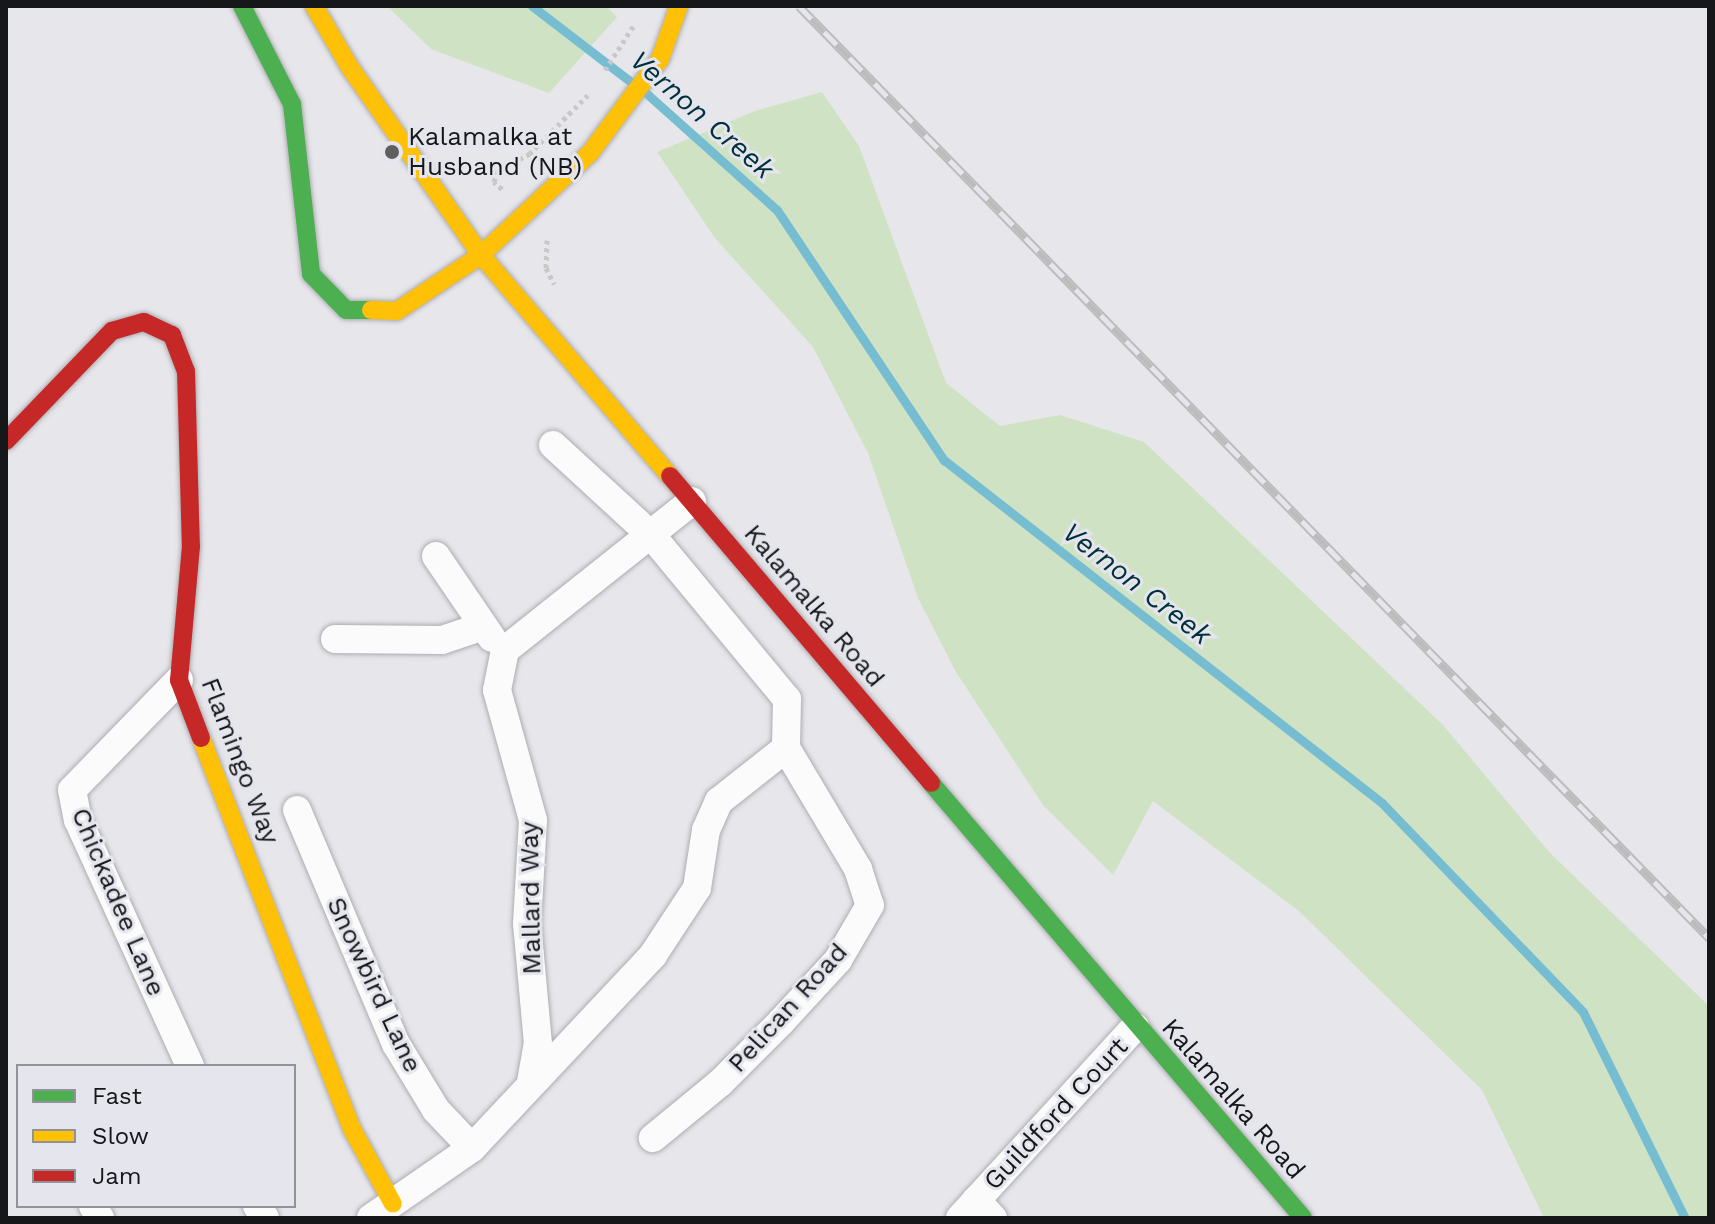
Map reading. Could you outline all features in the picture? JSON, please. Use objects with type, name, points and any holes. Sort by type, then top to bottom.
[{"type":"street","points":[[242,6],[292,104],[311,274],[346,310],[397,311],[481,255],[537,208],[624,114],[660,59],[679,6]]},
{"type":"street","name":"Kalamalka Road","points":[[314,6],[349,66],[481,255],[1135,1027],[1303,1218]]},
{"type":"street","name":"Flamingo Way","points":[[6,441],[112,331],[144,322],[172,335],[186,371],[191,546],[179,680],[382,1211]]},
{"type":"street","points":[[382,1211],[472,1148],[660,944],[697,888],[706,830],[719,801],[786,748],[787,699],[652,536],[553,445]]},
{"type":"street","points":[[436,556],[481,627],[505,650],[652,536],[692,501]]},
{"type":"street","points":[[335,639],[442,640],[481,627]]},
{"type":"street","name":"Mallard Way","points":[[505,650],[497,690],[533,820],[527,924],[538,1044],[531,1082]]},
{"type":"street","name":"Chickadee Lane","points":[[179,680],[72,790],[78,820],[189,1064]]},
{"type":"street","name":"Pelican Road","points":[[653,1138],[720,1083],[791,1011],[838,960],[870,905],[858,869],[786,748]]},
{"type":"street","name":"Snowbird Lane","points":[[297,810],[396,1044],[436,1110],[472,1148]]},
{"type":"street","name":"Guildford Court","points":[[976,1212],[1135,1027]]},
{"type":"path","points":[[598,82],[619,48]]},
{"type":"path","points":[[494,182],[498,170],[529,154],[593,89]]},
{"type":"green space","points":[[387,6],[606,6],[617,17],[549,93],[431,49]]},
{"type":"green space","points":[[822,92],[859,146],[946,383],[1000,426],[1060,415],[1144,442],[1443,725],[1550,853],[1709,1006],[1709,1218],[1544,1218],[1482,1090],[1299,911],[1153,801],[1113,875],[1043,805],[956,672],[918,598],[868,453],[813,347],[715,238],[657,152],[755,111]]},
{"type":"waterway","name":"Vernon Creek","points":[[532,6],[631,82]]},
{"type":"waterway","name":"Vernon Creek","points":[[646,93],[777,210],[944,460],[1382,803],[1583,1012],[1685,1218]]},
{"type":"railway","points":[[799,6],[1709,938]]},
{"type":"traffic: fast","points":[[242,6],[292,104],[311,274],[346,310],[371,310]]},
{"type":"traffic: fast","points":[[931,783],[1303,1218]]},
{"type":"traffic: slow","points":[[314,6],[349,66],[481,255],[670,476]]},
{"type":"traffic: slow","points":[[371,310],[397,311],[481,255],[590,153],[660,59],[679,6]]},
{"type":"traffic: slow","points":[[201,738],[352,1129],[393,1204]]},
{"type":"traffic: jam","points":[[6,441],[112,331],[144,322],[172,335],[186,371],[191,546],[179,680],[201,738]]},
{"type":"traffic: jam","points":[[670,476],[931,783]]},
{"type":"place","name":"Kalamalka at Husband (NB)","points":[[392,152]]}]
